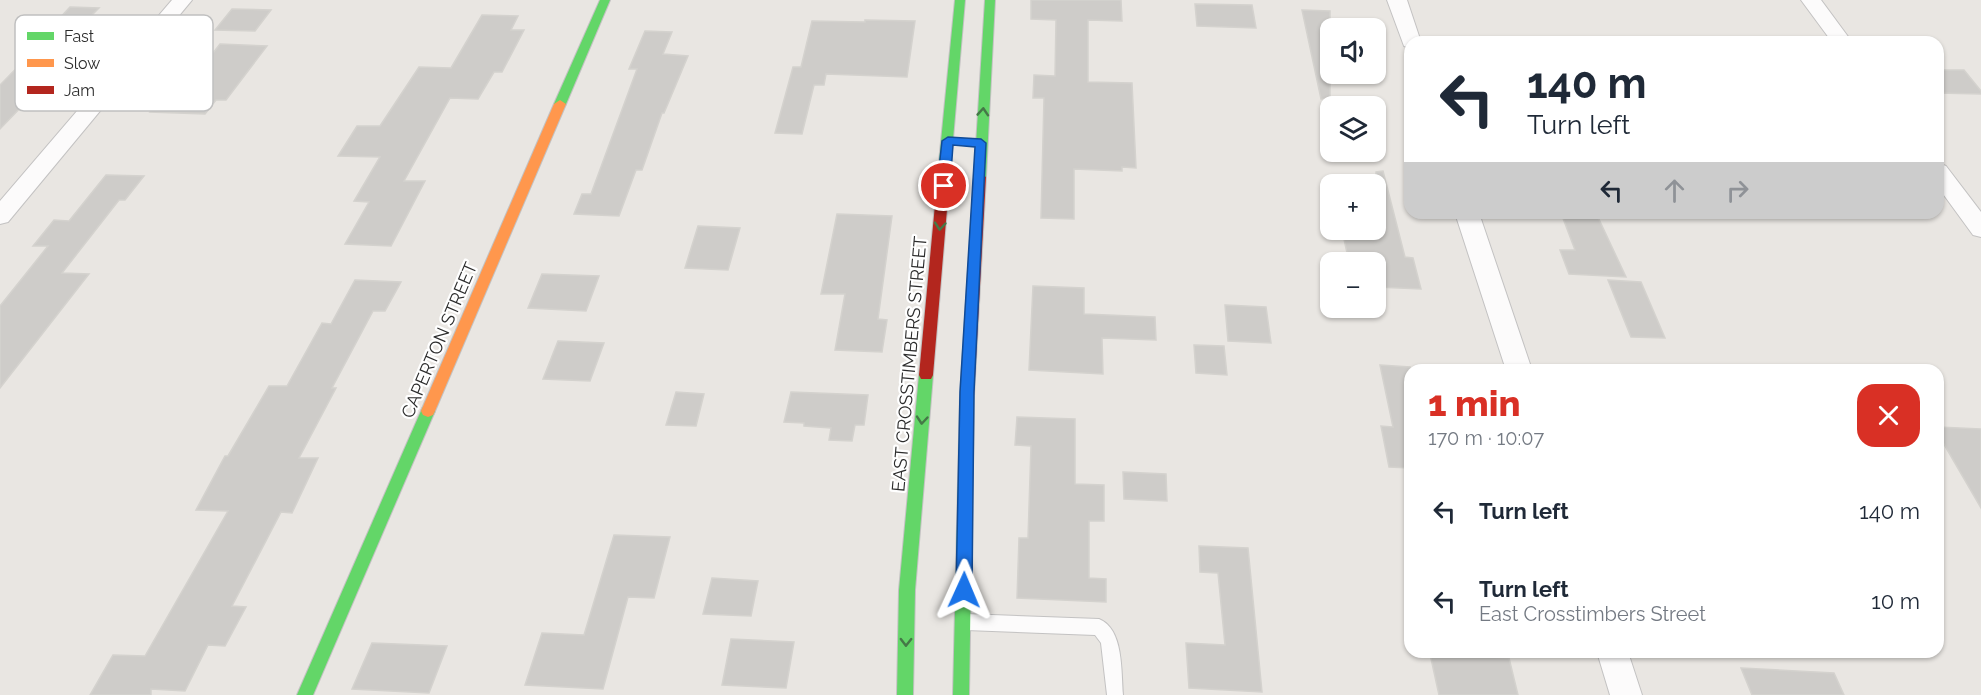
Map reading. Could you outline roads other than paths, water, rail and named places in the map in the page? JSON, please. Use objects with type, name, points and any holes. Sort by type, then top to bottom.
[{"type":"main road","name":"CAPERTON STREET","points":[[305,695],[605,0]]},
{"type":"main road","name":"EAST CROSSTIMBERS STREET","points":[[960,0],[964,142],[961,695]]},
{"type":"main road","name":"EAST CROSSTIMBERS STREET","points":[[905,695],[907,590],[930,393],[964,142],[990,0]]},
{"type":"street","points":[[169,15],[182,0]]},
{"type":"street","points":[[1397,0],[1409,36]]},
{"type":"street","points":[[1811,0],[1838,36]]},
{"type":"street","points":[[0,216],[88,111]]},
{"type":"street","points":[[1944,179],[1981,229]]},
{"type":"street","points":[[1469,219],[1517,364]]},
{"type":"street","points":[[1614,658],[1626,695]]},
{"type":"lane","points":[[963,622],[1099,627],[1109,640],[1115,695]]}]
